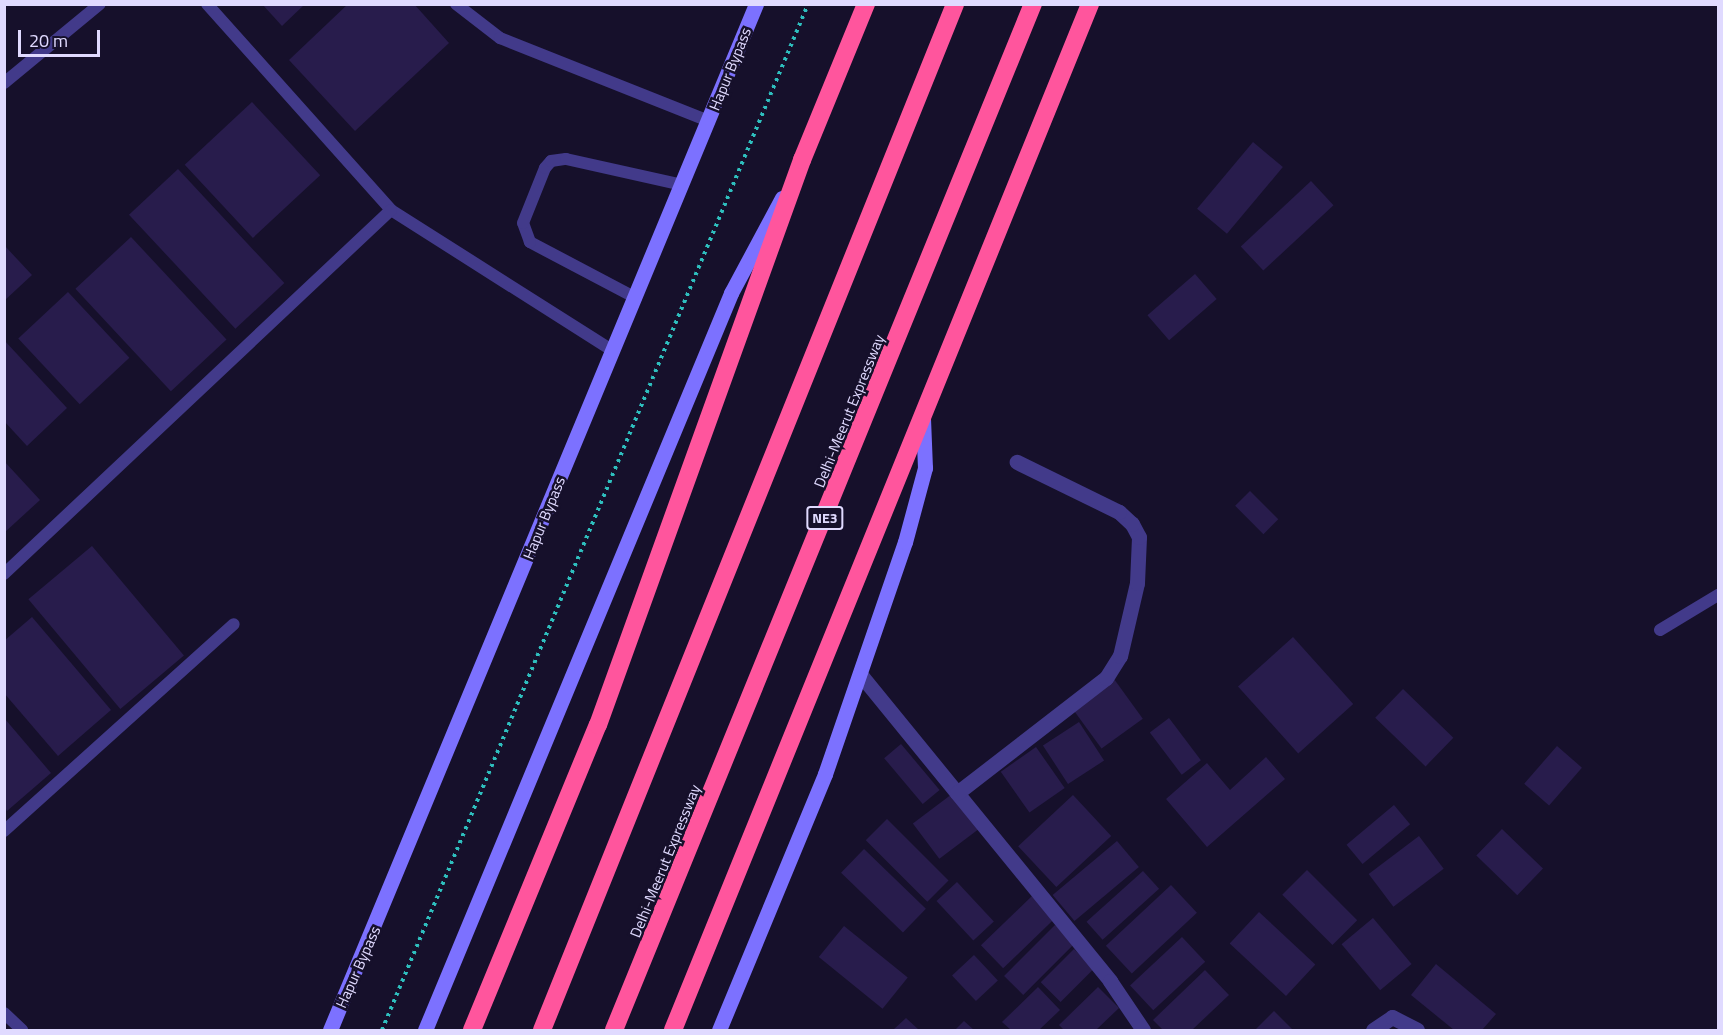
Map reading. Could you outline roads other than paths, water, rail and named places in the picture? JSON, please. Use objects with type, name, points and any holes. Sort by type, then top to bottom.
[{"type":"highway","points":[[472,1030],[598,725],[802,160],[866,4]]},
{"type":"highway","points":[[542,1030],[955,4]]},
{"type":"highway","name":"Delhi-Meerut Expressway","points":[[614,1030],[1033,4]]},
{"type":"highway","points":[[673,1030],[1090,4]]},
{"type":"street","name":"Hapur Bypass","points":[[330,1030],[612,350],[636,298],[756,4]]},
{"type":"street","points":[[425,1030],[731,293],[802,160]]},
{"type":"street","points":[[720,1030],[860,674],[925,468],[922,415]]},
{"type":"street","points":[[957,793],[1106,678],[1120,656],[1137,583],[1139,537],[1132,524],[1119,512],[1017,462]]},
{"type":"street","points":[[860,674],[1110,981],[1143,1030]]},
{"type":"street","points":[[1373,1030],[1392,1017],[1418,1030]]},
{"type":"lane","points":[[4,83],[100,4]]},
{"type":"lane","points":[[207,4],[391,210],[612,350]]},
{"type":"lane","points":[[456,4],[500,38],[709,121]]},
{"type":"lane","points":[[636,298],[530,242],[523,223],[544,168],[551,161],[566,159],[682,185]]},
{"type":"lane","points":[[4,574],[391,210]]},
{"type":"lane","points":[[1660,630],[1719,595]]},
{"type":"lane","points":[[4,831],[234,624]]},
{"type":"lane","points":[[4,1013],[22,1030]]}]
